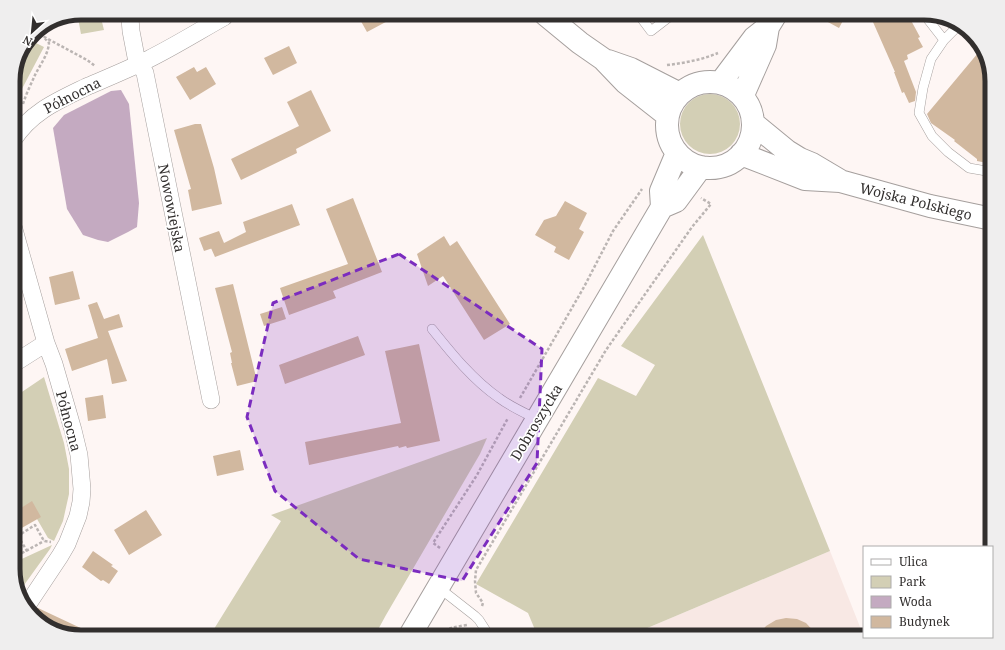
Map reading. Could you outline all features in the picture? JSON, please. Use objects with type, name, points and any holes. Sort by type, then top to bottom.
[{"type":"main road","points":[[552,20],[568,34],[603,59],[625,82],[667,115]]},
{"type":"main road","points":[[722,82],[767,20]]},
{"type":"main road","points":[[743,95],[765,45],[768,20]]},
{"type":"main road","points":[[603,59],[631,69],[680,94]]},
{"type":"main road","points":[[711,81],[722,82],[737,89],[749,105],[754,124],[751,138],[748,146],[741,154],[727,164],[715,168],[701,167],[687,162],[677,153],[670,141],[666,129],[667,115],[672,103],[680,94],[690,87],[711,81]]},
{"type":"main road","name":"Wojska Polskiego","points":[[754,124],[787,151],[840,181]]},
{"type":"main road","name":"Dobroszycka","points":[[413,630],[662,207],[661,191],[677,153]]},
{"type":"main road","name":"Wojska Polskiego","points":[[741,154],[805,179],[840,181],[930,206],[985,218]]},
{"type":"main road","name":"Dobroszycka","points":[[662,207],[676,201],[701,167]]},
{"type":"street","name":"Nowowiejska","points":[[130,20],[136,57],[145,73],[211,400]]},
{"type":"street","name":"Północna","points":[[20,131],[31,118],[58,100],[140,63],[229,20]]},
{"type":"street","name":"Północna","points":[[20,251],[46,343],[54,364],[79,455],[82,489],[78,516],[67,544],[29,602]]},
{"type":"street","points":[[20,360],[46,343]]},
{"type":"lane","points":[[642,20],[651,31],[665,20]]},
{"type":"lane","points":[[929,21],[944,40]]},
{"type":"lane","points":[[955,29],[944,40],[931,60],[923,88],[919,113],[932,136],[948,152],[969,168],[985,171]]},
{"type":"lane","points":[[432,329],[456,358],[483,386],[500,399],[538,419]]},
{"type":"lane","points":[[438,587],[475,616],[485,630]]},
{"type":"path","points":[[52,40],[87,60],[110,76]]},
{"type":"path","points":[[20,114],[26,95],[48,52]]},
{"type":"path","points":[[664,66],[684,63],[720,53]]},
{"type":"path","points":[[443,549],[433,543],[477,475],[584,287],[613,231],[646,183]]},
{"type":"path","points":[[444,630],[469,624],[483,604],[476,593],[474,581],[476,570],[606,350],[692,227],[711,204]]},
{"type":"path","points":[[20,535],[35,525],[44,541]]},
{"type":"path","points":[[20,539],[27,550]]},
{"type":"path","points":[[20,554],[44,541],[53,543]]},
{"type":"highlighted area","points":[[399,254],[542,349],[537,463],[462,581],[359,559],[275,491],[247,417],[273,303]]},
{"type":"shaded area","points":[[830,551],[861,630],[643,630]]},
{"type":"green space","points":[[78,20],[102,20],[104,30],[81,34]]},
{"type":"green space","points":[[27,52],[41,52],[20,93],[20,77]]},
{"type":"green space","points":[[710,94],[727,99],[735,107],[740,124],[735,141],[727,149],[710,154],[693,149],[685,141],[680,124],[685,107],[693,99]]},
{"type":"green space","points":[[703,235],[830,551],[643,630],[535,630],[528,613],[476,584],[598,378],[636,396],[655,365],[621,346]]},
{"type":"green space","points":[[44,377],[64,443],[69,469],[69,494],[63,521],[54,541],[48,538],[37,519],[32,502],[20,509],[20,393]]},
{"type":"green space","points":[[487,438],[480,454],[378,630],[213,630],[281,521],[271,515]]},
{"type":"green space","points":[[52,545],[23,587],[20,573],[20,560]]},
{"type":"water","points":[[121,90],[129,104],[139,203],[137,227],[108,242],[83,235],[67,209],[53,128],[64,115],[111,91]]},
{"type":"building","points":[[360,20],[390,20],[367,32]]},
{"type":"building","points":[[824,20],[843,20],[839,28]]},
{"type":"building","points":[[872,20],[911,20],[920,37],[918,38],[923,47],[907,55],[908,59],[904,61],[916,92],[915,101],[909,103],[904,92],[902,93],[895,72]]},
{"type":"building","points":[[289,46],[297,63],[273,75],[264,58]]},
{"type":"building","points":[[978,53],[984,69],[985,81],[985,163],[977,161],[977,159],[954,141],[955,140],[931,123],[927,114]]},
{"type":"building","points":[[194,67],[197,72],[206,67],[216,84],[190,100],[176,77]]},
{"type":"building","points":[[311,90],[331,131],[296,149],[297,153],[241,180],[231,159],[299,126],[287,102]]},
{"type":"building","points":[[195,124],[201,124],[214,168],[222,204],[192,211],[188,190],[191,189],[174,130]]},
{"type":"building","points":[[353,198],[382,272],[333,291],[336,298],[289,315],[280,288],[348,264],[326,209]]},
{"type":"building","points":[[565,201],[587,213],[579,229],[584,232],[569,260],[554,252],[556,247],[535,235],[544,220],[556,216]]},
{"type":"building","points":[[292,204],[300,225],[215,257],[211,249],[204,251],[199,238],[219,231],[224,243],[246,232],[243,222]]},
{"type":"building","points":[[444,236],[450,246],[457,241],[510,324],[484,340],[443,276],[428,286],[417,254]]},
{"type":"building","points":[[73,271],[80,299],[55,305],[49,277]]},
{"type":"building","points":[[233,284],[257,381],[237,386],[231,363],[230,353],[232,352],[215,288]]},
{"type":"building","points":[[97,302],[104,319],[119,314],[123,327],[108,331],[127,381],[112,384],[107,359],[72,371],[65,349],[98,338],[88,305]]},
{"type":"building","points":[[282,307],[286,319],[264,326],[260,314]]},
{"type":"building","points":[[358,336],[365,355],[285,384],[279,365]]},
{"type":"building","points":[[419,344],[440,441],[407,448],[406,446],[399,448],[398,446],[309,465],[305,442],[401,423],[385,351]]},
{"type":"building","points":[[103,395],[106,418],[88,421],[85,398]]},
{"type":"building","points":[[240,450],[244,470],[217,476],[213,456]]},
{"type":"building","points":[[32,501],[41,517],[20,529],[20,509]]},
{"type":"building","points":[[146,510],[162,535],[129,555],[114,530]]},
{"type":"building","points":[[93,551],[113,565],[111,566],[118,571],[109,584],[103,580],[101,581],[82,567]]},
{"type":"building","points":[[38,608],[85,630],[65,628],[54,624],[36,610]]},
{"type":"building","points":[[786,618],[797,619],[806,623],[812,630],[763,630],[766,626],[776,620]]}]
